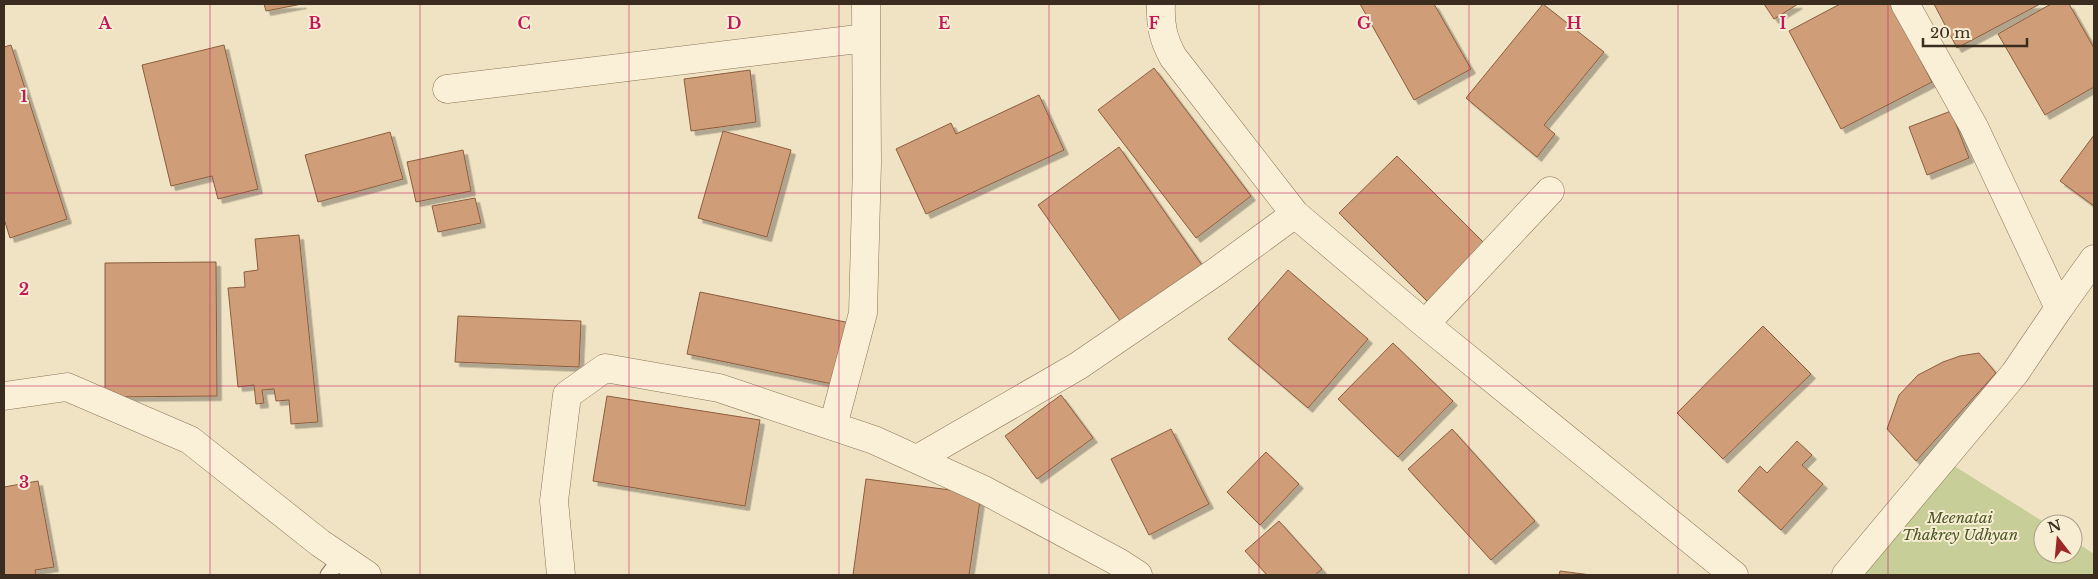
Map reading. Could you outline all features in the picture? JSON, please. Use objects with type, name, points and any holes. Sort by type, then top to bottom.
[{"type":"street","points":[[832,426],[863,312],[867,163],[866,4]]},
{"type":"street","points":[[1161,4],[1160,21],[1164,40],[1173,57],[1295,214],[1425,324],[1734,575]]},
{"type":"street","points":[[1905,4],[1974,127],[2058,308]]},
{"type":"street","points":[[447,89],[866,38]]},
{"type":"street","points":[[1425,324],[1550,191]]},
{"type":"street","points":[[917,460],[1078,366],[1295,214]]},
{"type":"street","points":[[1846,575],[2015,374],[2058,308],[2094,259]]},
{"type":"street","points":[[561,575],[554,501],[566,394],[605,368],[719,388],[874,440],[984,490],[1118,562],[1138,575]]},
{"type":"street","points":[[5,392],[67,387],[190,440],[320,543],[335,566],[367,575]]},
{"type":"green space","name":"Meenatai Thakrey Udhyan","points":[[1951,464],[2033,515],[2033,564],[2083,564],[2083,547],[2094,554],[2094,575],[1852,575]]},
{"type":"building","points":[[264,4],[302,4],[266,11]]},
{"type":"building","points":[[1360,4],[1434,4],[1471,69],[1414,100]]},
{"type":"building","points":[[1543,4],[1604,52],[1544,125],[1555,134],[1537,157],[1466,98]]},
{"type":"building","points":[[1764,4],[1798,4],[1774,19]]},
{"type":"building","points":[[1840,4],[1891,4],[1932,82],[1841,129],[1789,31]]},
{"type":"building","points":[[1934,4],[2040,4],[1957,48]]},
{"type":"building","points":[[2051,4],[2069,4],[2094,48],[2094,87],[2045,115],[1998,34]]},
{"type":"building","points":[[11,45],[67,219],[10,238],[4,219],[4,47]]},
{"type":"building","points":[[224,45],[258,189],[218,199],[212,176],[171,186],[142,65]]},
{"type":"building","points":[[1154,68],[1251,196],[1196,238],[1098,110]]},
{"type":"building","points":[[750,70],[756,122],[691,131],[684,79]]},
{"type":"building","points":[[1039,95],[1064,150],[926,214],[896,149],[951,123],[956,134]]},
{"type":"building","points":[[1951,111],[1969,158],[1927,175],[1909,127]]},
{"type":"building","points":[[723,131],[791,150],[767,237],[698,218]]},
{"type":"building","points":[[390,132],[403,179],[318,202],[305,155]]},
{"type":"building","points":[[2094,135],[2094,206],[2060,181]]},
{"type":"building","points":[[1119,147],[1204,268],[1123,325],[1038,205]]},
{"type":"building","points":[[463,150],[471,191],[416,202],[407,162]]},
{"type":"building","points":[[1397,156],[1489,248],[1431,305],[1339,213]]},
{"type":"building","points":[[475,198],[481,223],[438,232],[432,206]]},
{"type":"building","points":[[299,235],[318,422],[291,424],[289,400],[276,401],[274,389],[262,390],[264,403],[256,404],[254,385],[238,387],[228,288],[245,287],[244,272],[258,270],[255,239]]},
{"type":"building","points":[[216,262],[217,396],[105,397],[105,263]]},
{"type":"building","points":[[1288,270],[1368,339],[1308,408],[1228,339]]},
{"type":"building","points":[[700,292],[855,324],[842,386],[687,354]]},
{"type":"building","points":[[458,316],[581,321],[579,367],[455,362]]},
{"type":"building","points":[[1763,326],[1811,374],[1723,459],[1677,413]]},
{"type":"building","points":[[1393,343],[1453,401],[1398,457],[1338,399]]},
{"type":"building","points":[[1979,353],[1996,373],[1916,461],[1887,429],[1899,395],[1918,375],[1943,362],[1960,356]]},
{"type":"building","points":[[1061,395],[1093,438],[1037,479],[1005,436]]},
{"type":"building","points":[[607,396],[760,420],[745,506],[593,481]]},
{"type":"building","points":[[1171,429],[1209,504],[1149,535],[1111,459]]},
{"type":"building","points":[[1452,429],[1535,521],[1491,560],[1408,469]]},
{"type":"building","points":[[1797,441],[1812,455],[1802,465],[1823,484],[1781,530],[1738,491],[1760,466],[1767,473]]},
{"type":"building","points":[[1266,452],[1299,484],[1260,525],[1227,492]]},
{"type":"building","points":[[866,479],[981,494],[969,575],[853,575]]},
{"type":"building","points":[[38,481],[54,567],[35,570],[36,575],[4,575],[4,487]]},
{"type":"building","points":[[1279,521],[1322,569],[1315,575],[1267,575],[1245,551]]},
{"type":"building","points":[[1560,571],[1591,575],[1559,575]]}]
